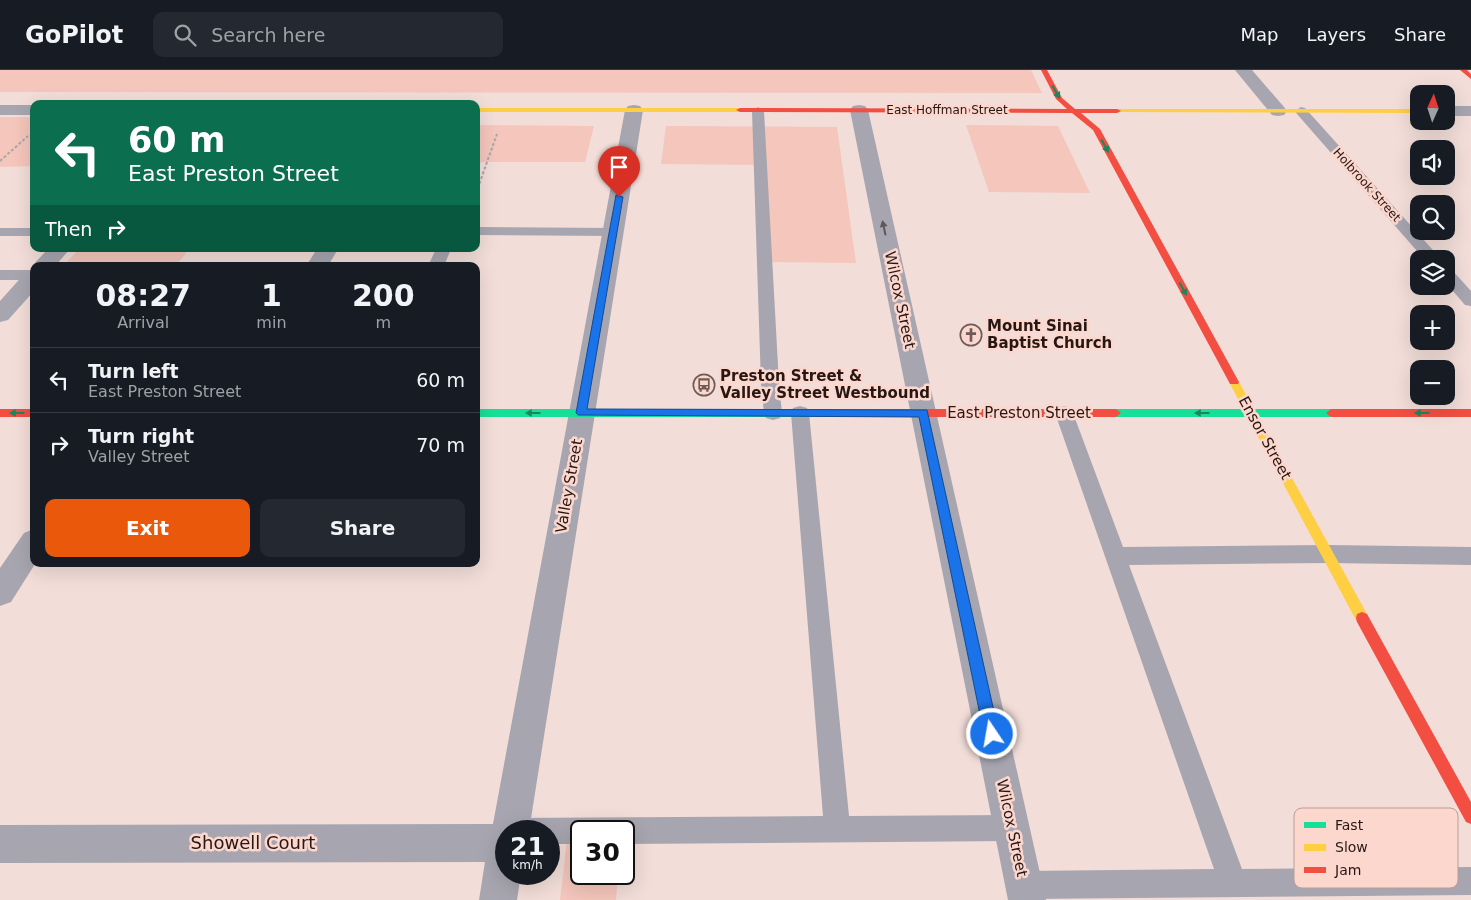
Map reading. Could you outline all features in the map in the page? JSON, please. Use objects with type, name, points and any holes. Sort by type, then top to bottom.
[{"type":"street","name":"Ensor Street","points":[[1044,70],[1059,99],[1096,129],[1471,817]]},
{"type":"street","points":[[1243,70],[1278,111]]},
{"type":"street","points":[[1463,70],[1471,77]]},
{"type":"street","points":[[0,110],[30,110]]},
{"type":"street","name":"East Hoffman Street","points":[[480,110],[1410,111]]},
{"type":"street","name":"Valley Street","points":[[512,820],[634,110]]},
{"type":"street","name":"Wilcox Street","points":[[859,110],[1025,893]]},
{"type":"street","points":[[1455,111],[1471,111]]},
{"type":"street","points":[[47,262],[56,252]]},
{"type":"street","points":[[0,315],[30,281]]},
{"type":"street","points":[[0,413],[30,413]]},
{"type":"street","name":"East Preston Street","points":[[480,413],[1471,413]]},
{"type":"street","points":[[0,592],[30,547]]},
{"type":"street","name":"Showell Court","points":[[0,844],[495,842]]},
{"type":"street","points":[[498,900],[500,885]]},
{"type":"lane","points":[[758,110],[770,384],[773,413]]},
{"type":"lane","name":"Holbrook Street","points":[[1301,111],[1425,250]]},
{"type":"lane","points":[[480,231],[613,232]]},
{"type":"lane","points":[[0,232],[30,232]]},
{"type":"lane","points":[[0,275],[30,276]]},
{"type":"lane","points":[[1455,284],[1471,301]]},
{"type":"lane","points":[[800,413],[837,829]]},
{"type":"lane","points":[[1064,413],[1233,883]]},
{"type":"lane","points":[[1115,556],[1328,554],[1471,556]]},
{"type":"lane","points":[[560,831],[1012,828]]},
{"type":"lane","points":[[1458,881],[1471,881]]},
{"type":"lane","points":[[1025,893],[1233,883],[1294,882]]},
{"type":"path","points":[[480,182],[500,128]]},
{"type":"path","points":[[0,161],[30,135]]},
{"type":"shaded area","points":[[0,70],[1031,70],[1042,93],[0,92]]},
{"type":"shaded area","points":[[0,117],[30,117],[30,166],[0,167]]},
{"type":"shaded area","points":[[480,125],[594,126],[585,162],[481,162],[480,165]]},
{"type":"shaded area","points":[[966,125],[1058,126],[1090,193],[989,192]]},
{"type":"shaded area","points":[[666,126],[837,127],[856,263],[768,262],[765,165],[661,164]]},
{"type":"shaded area","points":[[76,252],[187,252],[179,262],[67,262]]},
{"type":"shaded area","points":[[567,840],[570,840],[570,885],[617,885],[616,900],[560,900]]},
{"type":"traffic: fast","points":[[480,413],[817,413]]},
{"type":"traffic: fast","points":[[1116,413],[1331,413]]},
{"type":"traffic: slow","points":[[480,110],[740,110]]},
{"type":"traffic: slow","points":[[1117,111],[1410,111]]},
{"type":"traffic: slow","points":[[1234,382],[1362,618]]},
{"type":"traffic: jam","points":[[1044,70],[1059,99],[1096,129],[1234,382]]},
{"type":"traffic: jam","points":[[1463,70],[1471,77]]},
{"type":"traffic: jam","points":[[740,110],[1117,111]]},
{"type":"traffic: jam","points":[[0,413],[30,413]]},
{"type":"traffic: jam","points":[[817,413],[1116,413]]},
{"type":"traffic: jam","points":[[1331,413],[1471,413]]},
{"type":"traffic: jam","points":[[1362,618],[1471,817]]},
{"type":"place","name":"Mount Sinai Baptist Church","points":[[971,335]]},
{"type":"place","name":"Preston Street & Valley Street Westbound","points":[[704,385]]},
{"type":"route","points":[[619,197],[581,413],[924,413],[992,734]]}]
